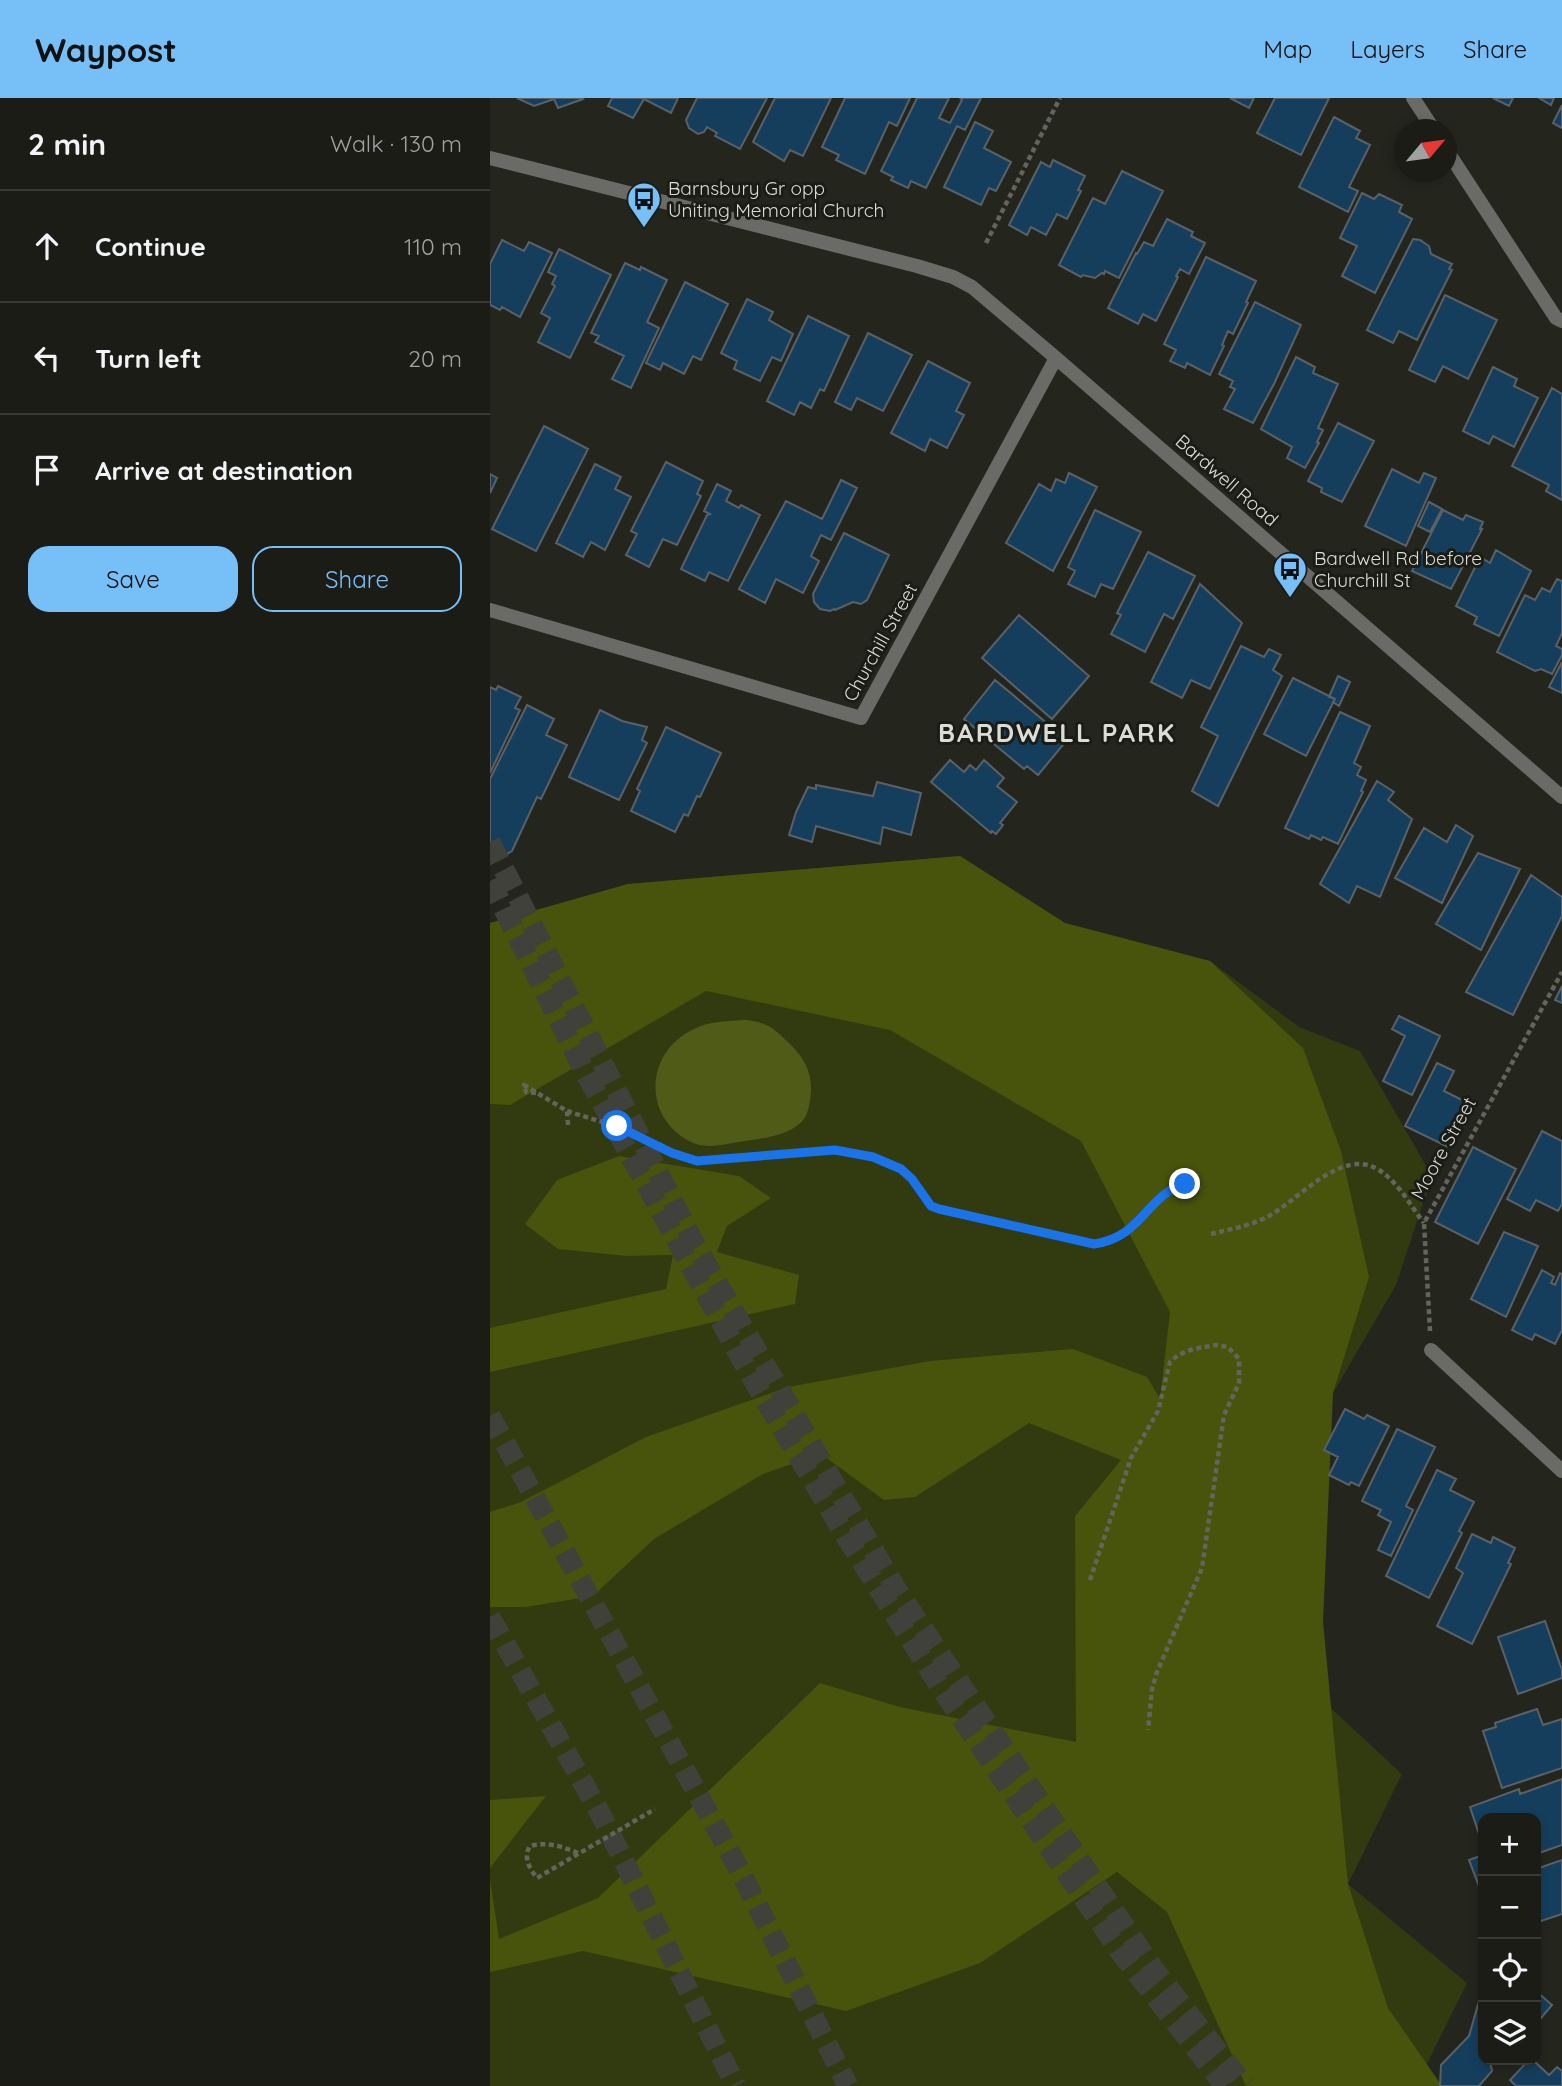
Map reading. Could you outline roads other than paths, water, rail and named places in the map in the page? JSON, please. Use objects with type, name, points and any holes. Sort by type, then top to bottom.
[{"type":"street","points":[[1413,98],[1427,119]]},
{"type":"street","name":"Bardwell Road","points":[[490,158],[917,266],[953,277],[985,296],[1562,797]]},
{"type":"street","points":[[1457,165],[1556,318],[1562,321]]},
{"type":"street","name":"Churchill Street","points":[[490,610],[861,718],[1056,358]]},
{"type":"street","points":[[1431,1350],[1562,1471]]},
{"type":"tunnel","points":[[490,842],[696,1247],[896,1589],[1152,1967],[1245,2086]]},
{"type":"tunnel","points":[[490,881],[586,1074],[747,1369],[845,1535],[941,1688],[1121,1953],[1225,2086]]},
{"type":"tunnel","points":[[490,1416],[740,1871],[848,2086]]},
{"type":"tunnel","points":[[490,1617],[600,1813],[736,2086]]},
{"type":"place","name":"Barnsbury Gr opp Uniting Memorial Church","points":[[644,229]]},
{"type":"place","name":"Bardwell Rd before Churchill St","points":[[1290,599]]},
{"type":"district","name":"BARDWELL PARK","points":[[1057,732]]}]
